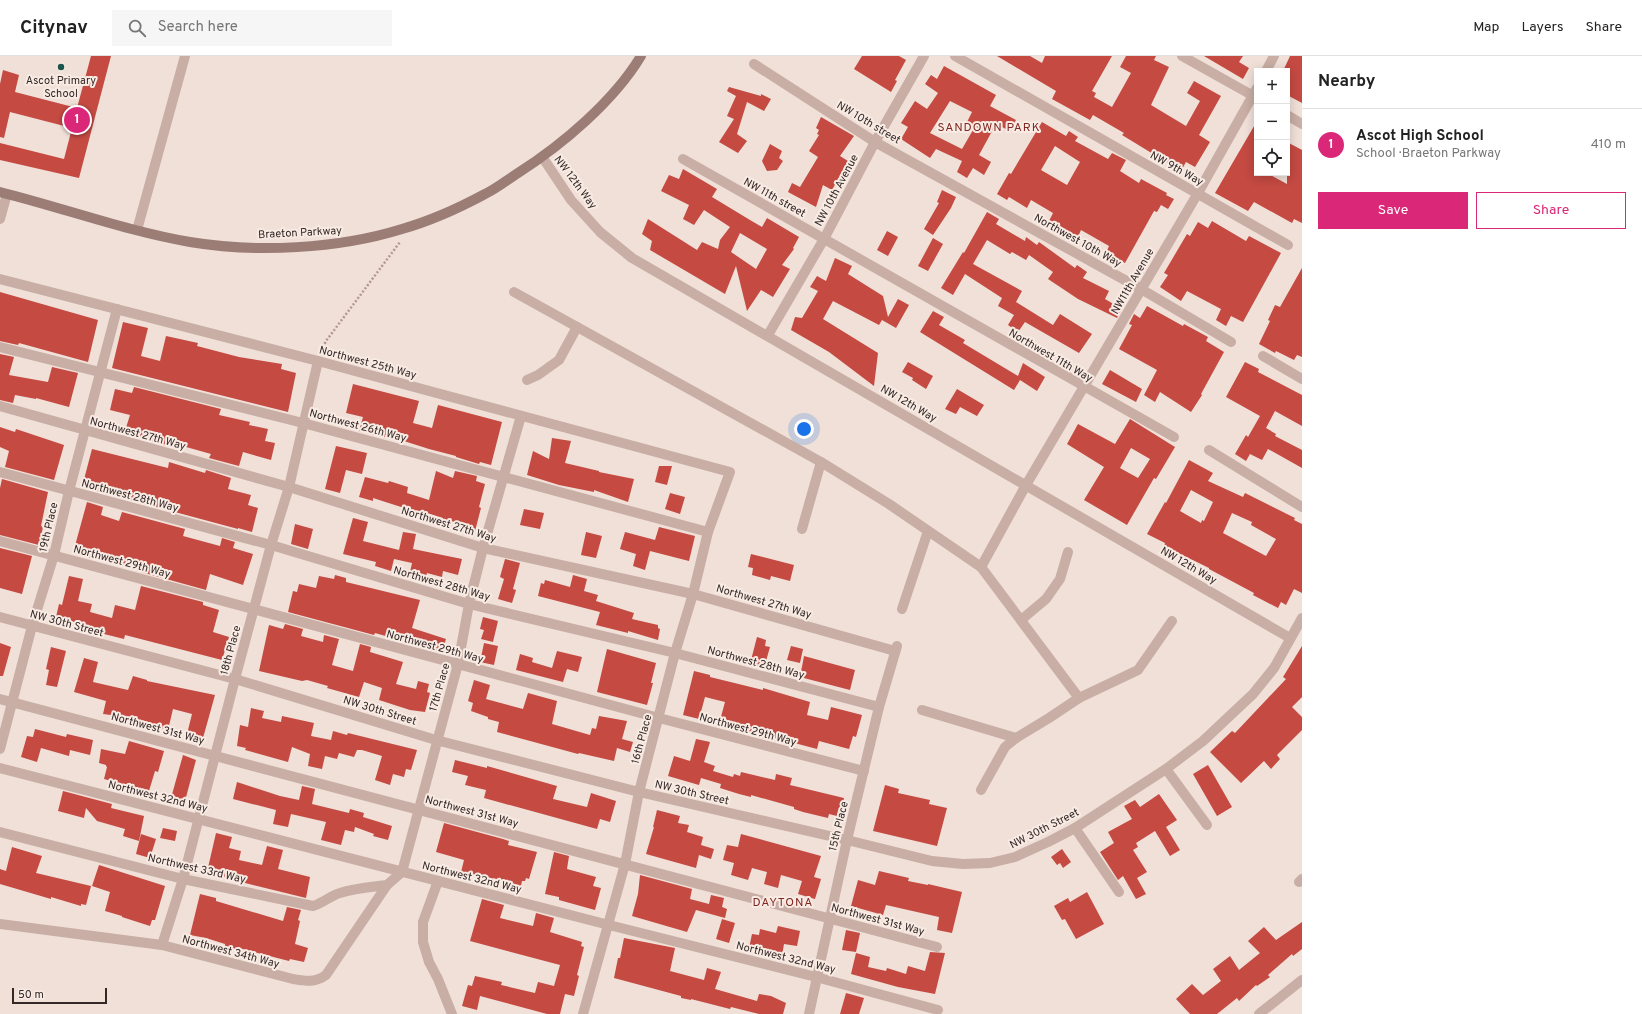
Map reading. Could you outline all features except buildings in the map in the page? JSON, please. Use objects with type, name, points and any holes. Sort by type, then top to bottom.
[{"type":"street","points":[[137,230],[185,56]]},
{"type":"street","name":"Braeton Parkway","points":[[4,193],[137,230],[190,242],[232,247],[278,247],[341,243],[408,227],[443,214],[486,194],[542,158],[582,124],[608,98],[641,56]]},
{"type":"street","name":"NW 10th Avenue","points":[[768,335],[824,239],[875,142],[924,56]]},
{"type":"street","name":"NW 9th Way","points":[[955,56],[1288,245]]},
{"type":"street","points":[[1182,56],[1254,93]]},
{"type":"street","points":[[1268,68],[1274,56]]},
{"type":"street","name":"NW 10th street","points":[[754,64],[875,142],[975,196]]},
{"type":"street","name":"NW11th Avenue","points":[[981,567],[1026,484],[1254,97]]},
{"type":"street","points":[[1290,117],[1302,124]]},
{"type":"street","name":"NW 12th Way","points":[[542,158],[571,200],[600,232],[632,258],[768,335],[1290,638]]},
{"type":"street","name":"NW 11th street","points":[[683,159],[917,293]]},
{"type":"street","points":[[0,219],[4,193]]},
{"type":"street","name":"Northwest 10th Way","points":[[975,196],[1141,289],[1231,342]]},
{"type":"street","name":"Northwest 25th Way","points":[[0,279],[318,361],[730,472]]},
{"type":"street","points":[[514,292],[821,462],[889,504],[981,567],[1079,698]]},
{"type":"street","name":"Northwest 11th Way","points":[[917,293],[1174,437]]},
{"type":"street","name":"19th Place","points":[[0,749],[32,626],[54,555],[69,491],[117,310]]},
{"type":"street","points":[[527,380],[538,375],[558,360],[577,327]]},
{"type":"street","name":"Northwest 26th Way","points":[[0,347],[303,423],[708,532]]},
{"type":"street","points":[[1263,356],[1302,379]]},
{"type":"street","name":"18th Place","points":[[162,945],[183,879],[234,679],[271,545],[289,487],[318,361]]},
{"type":"street","name":"Northwest 27th Way","points":[[0,406],[289,487],[483,548],[693,594],[896,649]]},
{"type":"street","name":"17th Place","points":[[402,872],[436,740],[458,664],[469,604],[483,548],[520,416]]},
{"type":"street","points":[[1209,450],[1302,507]]},
{"type":"street","points":[[802,529],[821,462]]},
{"type":"street","name":"Northwest 28th Way","points":[[0,472],[271,545],[469,604],[675,653],[879,707]]},
{"type":"street","name":"16th Place","points":[[583,1014],[625,864],[639,792],[675,653],[693,594],[708,532],[730,472]]},
{"type":"street","points":[[902,609],[928,531]]},
{"type":"street","name":"Northwest 29th Way","points":[[0,541],[659,718],[864,771]]},
{"type":"street","points":[[1021,620],[1046,599],[1060,579],[1068,552]]},
{"type":"street","name":"NW 30th Street","points":[[0,617],[234,679],[436,740],[639,792],[847,840],[932,862],[963,864],[990,863],[1015,857],[1075,828],[1166,769],[1203,742],[1253,694],[1274,668],[1302,618]]},
{"type":"street","points":[[981,790],[1005,747],[1016,738],[1079,698],[1138,670],[1172,621]]},
{"type":"street","name":"15th Place","points":[[809,1014],[847,840],[879,707],[896,649]]},
{"type":"street","name":"Northwest 31st Way","points":[[0,699],[937,947]]},
{"type":"street","points":[[922,710],[1016,738]]},
{"type":"street","name":"Northwest 32nd Way","points":[[0,768],[816,977],[938,1010]]},
{"type":"street","points":[[1166,769],[1207,825]]},
{"type":"street","points":[[1075,828],[1119,892]]},
{"type":"street","name":"Northwest 33rd Way","points":[[0,832],[183,879],[313,906],[322,904],[331,897],[341,893],[387,885]]},
{"type":"street","name":"Northwest 34th Way","points":[[0,924],[162,945],[309,982],[318,980],[326,975],[387,885],[402,872]]},
{"type":"street","points":[[438,881],[423,922],[423,942],[429,962],[438,979],[452,1014]]},
{"type":"street","points":[[1259,1014],[1302,980]]},
{"type":"path","points":[[318,361],[323,346],[397,246],[408,227]]},
{"type":"place","name":"Ascot Primary School","points":[[61,67]]},
{"type":"place","name":"Ascot High School","points":[[77,120]]},
{"type":"district","name":"SANDOWN PARK","points":[[989,127]]},
{"type":"district","name":"DAYTONA","points":[[783,902]]}]
